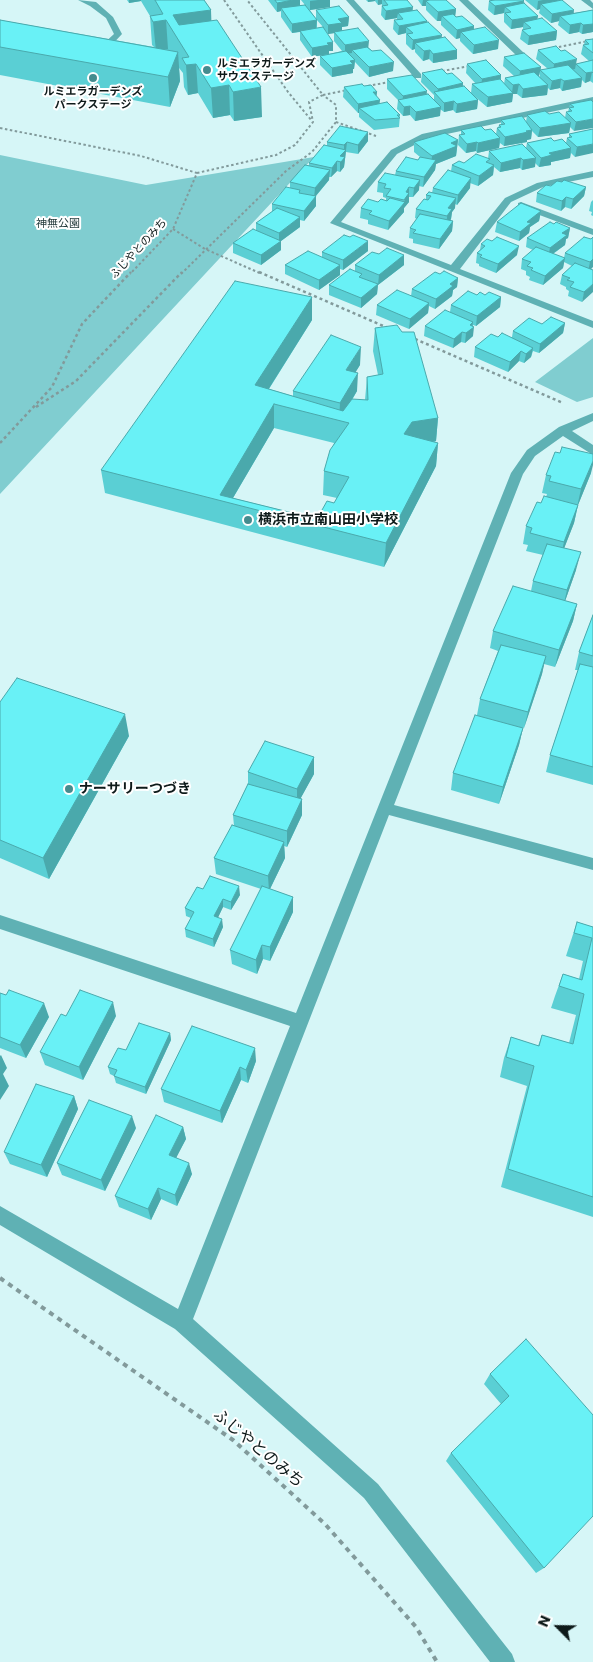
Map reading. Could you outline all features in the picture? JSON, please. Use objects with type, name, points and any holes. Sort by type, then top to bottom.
[{"type":"street","points":[[82,0],[93,4],[109,17],[118,34],[105,47],[88,49]]},
{"type":"street","points":[[350,0],[418,76]]},
{"type":"street","points":[[463,0],[521,55]]},
{"type":"street","points":[[585,0],[593,7]]},
{"type":"street","points":[[593,100],[425,136],[394,152],[335,223],[593,325]]},
{"type":"street","points":[[454,269],[508,200],[540,185],[593,174]]},
{"type":"street","points":[[508,200],[593,232]]},
{"type":"street","points":[[182,1322],[517,473],[531,452],[563,430],[593,417]]},
{"type":"street","points":[[563,430],[593,451]]},
{"type":"street","points":[[384,808],[593,864]]},
{"type":"street","points":[[0,922],[300,1022]]},
{"type":"street","points":[[0,1215],[182,1322],[371,1491],[504,1662]]},
{"type":"path","points":[[224,0],[288,92],[313,122]]},
{"type":"path","points":[[32,410],[76,381],[205,249],[286,171],[312,152],[336,122],[336,106],[323,95],[247,0]]},
{"type":"path","points":[[521,55],[593,40]]},
{"type":"path","points":[[361,88],[475,65]]},
{"type":"path","points":[[0,128],[141,156],[197,173],[276,155],[295,145],[313,122],[309,102],[323,95],[352,90]]},
{"type":"path","points":[[336,122],[360,129],[401,148]]},
{"type":"path","name":"ふじやとのみち","points":[[0,443],[52,387],[82,324],[173,229],[197,173]]},
{"type":"path","points":[[173,229],[205,249],[395,331]]},
{"type":"path","points":[[413,338],[566,405]]},
{"type":"path","name":"ふじやとのみち","points":[[0,1278],[233,1440],[325,1524],[416,1627],[437,1662]]},
{"type":"green space","name":"神無公園","points":[[0,155],[146,185],[314,157],[0,494]]},
{"type":"green space","points":[[593,338],[593,397],[577,402],[535,382]]},
{"type":"building","points":[[155,0],[204,0],[211,10],[173,15],[179,25],[217,20],[261,87],[233,92],[229,85],[211,88],[196,64],[186,65],[182,58],[189,57],[166,20],[153,22],[150,16],[163,14]]},
{"type":"building","points":[[275,0],[293,0],[277,3]]},
{"type":"building","points":[[384,0],[407,0],[413,7],[386,11],[382,6],[388,5]]},
{"type":"building","points":[[446,0],[456,9],[438,12],[426,1]]},
{"type":"building","points":[[562,0],[574,10],[552,14],[541,4]]},
{"type":"building","points":[[489,1],[524,1],[495,6]]},
{"type":"building","points":[[524,3],[538,16],[512,20],[505,13],[511,12],[505,7]]},
{"type":"building","points":[[305,5],[317,20],[292,24],[281,8]]},
{"type":"building","points":[[339,6],[349,17],[338,19],[342,23],[328,25],[316,10]]},
{"type":"building","points":[[417,10],[427,21],[399,26],[394,20],[403,19],[398,13]]},
{"type":"building","points":[[593,10],[593,24],[583,25],[581,23],[570,25],[560,16]]},
{"type":"building","points":[[453,14],[456,17],[462,16],[474,26],[457,30],[442,16]]},
{"type":"building","points":[[542,18],[557,31],[529,36],[522,30],[531,28],[524,22]]},
{"type":"building","points":[[0,20],[178,52],[168,77],[0,47]]},
{"type":"building","points":[[428,22],[442,35],[413,40],[407,34],[413,33],[406,27]]},
{"type":"building","points":[[323,27],[333,42],[327,43],[329,45],[312,48],[300,31]]},
{"type":"building","points":[[485,27],[499,40],[474,45],[461,32]]},
{"type":"building","points":[[358,28],[369,41],[345,45],[334,32]]},
{"type":"building","points":[[445,37],[457,50],[433,54],[430,50],[424,51],[415,43]]},
{"type":"building","points":[[593,39],[593,53],[583,45],[589,44],[585,40]]},
{"type":"building","points":[[556,46],[561,51],[565,50],[577,59],[554,64],[538,50]]},
{"type":"building","points":[[367,47],[372,51],[381,50],[394,62],[369,67],[352,50]]},
{"type":"building","points":[[346,51],[355,60],[350,61],[353,64],[332,68],[320,56]]},
{"type":"building","points":[[524,53],[541,67],[520,71],[504,57]]},
{"type":"building","points":[[486,60],[501,75],[482,79],[467,64]]},
{"type":"building","points":[[593,60],[593,73],[586,73],[576,64]]},
{"type":"building","points":[[568,65],[582,78],[552,81],[540,70]]},
{"type":"building","points":[[442,69],[447,74],[452,73],[463,83],[438,89],[422,73]]},
{"type":"building","points":[[534,72],[548,85],[523,89],[519,84],[513,85],[505,78]]},
{"type":"building","points":[[412,75],[427,91],[403,96],[387,79]]},
{"type":"building","points":[[500,79],[513,93],[488,97],[472,84]]},
{"type":"building","points":[[362,84],[364,86],[371,85],[377,92],[373,92],[380,100],[358,104],[344,87]]},
{"type":"building","points":[[464,86],[478,100],[457,104],[454,101],[444,103],[434,92]]},
{"type":"building","points":[[428,94],[441,107],[416,112],[410,106],[404,107],[398,100]]},
{"type":"building","points":[[591,100],[593,102],[593,119],[576,122],[566,112],[572,111],[569,108],[574,107],[570,104]]},
{"type":"building","points":[[387,102],[400,115],[397,115],[400,118],[375,120],[359,108]]},
{"type":"building","points":[[545,111],[549,114],[559,112],[571,123],[540,128],[527,115]]},
{"type":"building","points":[[522,116],[532,130],[505,137],[497,128],[501,127],[499,125],[505,124],[501,120]]},
{"type":"building","points":[[340,126],[368,132],[358,145],[347,142],[344,145],[327,142]]},
{"type":"building","points":[[481,126],[485,130],[491,129],[500,138],[467,144],[459,135],[465,134],[461,130]]},
{"type":"building","points":[[593,129],[593,144],[577,147],[567,138],[572,137],[569,134]]},
{"type":"building","points":[[445,133],[458,140],[451,143],[457,146],[432,156],[414,142]]},
{"type":"building","points":[[551,138],[554,141],[562,139],[571,148],[549,153],[552,155],[541,158],[527,143]]},
{"type":"building","points":[[522,144],[536,158],[523,160],[521,158],[501,163],[489,151]]},
{"type":"building","points":[[324,145],[346,150],[340,156],[345,157],[341,162],[337,161],[332,168],[309,163]]},
{"type":"building","points":[[476,154],[490,159],[486,162],[494,165],[479,176],[452,165],[459,161],[464,163]]},
{"type":"building","points":[[406,157],[418,160],[420,157],[436,160],[424,177],[396,171]]},
{"type":"building","points":[[305,165],[330,170],[315,188],[290,182]]},
{"type":"building","points":[[448,170],[471,178],[458,195],[433,188]]},
{"type":"building","points":[[385,173],[420,180],[414,188],[409,187],[406,192],[409,193],[404,200],[386,196],[391,189],[384,188],[386,184],[378,182]]},
{"type":"building","points":[[564,180],[586,187],[573,199],[566,197],[562,201],[537,193],[546,185],[551,186],[557,181],[562,182]]},
{"type":"building","points":[[286,187],[300,190],[299,193],[316,196],[304,211],[272,204]]},
{"type":"building","points":[[429,192],[456,198],[448,208],[452,209],[447,216],[416,209],[424,199],[428,200],[431,196],[426,195]]},
{"type":"building","points":[[390,198],[405,202],[389,221],[369,214],[372,211],[361,208],[368,199],[378,202],[381,199],[387,201]]},
{"type":"building","points":[[521,203],[541,211],[527,222],[531,223],[520,232],[497,222]]},
{"type":"building","points":[[277,208],[300,217],[279,233],[256,223]]},
{"type":"building","points":[[420,214],[453,221],[440,239],[413,233],[416,230],[410,228]]},
{"type":"building","points":[[550,222],[554,224],[556,222],[570,228],[562,233],[567,235],[550,248],[527,238]]},
{"type":"building","points":[[253,229],[281,241],[261,255],[233,243]]},
{"type":"building","points":[[344,235],[350,237],[353,235],[368,241],[343,260],[322,252]]},
{"type":"building","points":[[497,237],[519,246],[498,264],[480,257],[482,255],[477,253],[485,246],[481,244],[487,239],[492,241]]},
{"type":"building","points":[[584,237],[591,239],[593,237],[593,259],[590,262],[565,253]]},
{"type":"building","points":[[536,247],[565,258],[545,276],[531,270],[533,268],[527,266],[531,262],[522,259]]},
{"type":"building","points":[[387,248],[404,255],[379,275],[355,265],[372,252],[379,254]]},
{"type":"building","points":[[308,251],[340,265],[319,280],[285,265]]},
{"type":"building","points":[[575,263],[593,270],[593,284],[584,292],[570,287],[574,282],[567,280],[570,278],[562,275]]},
{"type":"building","points":[[350,269],[362,274],[359,277],[378,284],[361,298],[329,285]]},
{"type":"building","points":[[444,271],[458,278],[450,284],[453,286],[436,299],[412,289],[435,272],[440,274]]},
{"type":"building","points":[[235,281],[312,297],[255,385],[343,411],[352,399],[368,400],[367,377],[383,374],[375,328],[397,325],[402,332],[414,332],[438,418],[412,422],[404,434],[438,443],[386,543],[101,470]],"holes":[[[274,404],[349,423],[330,450],[324,471],[349,477],[334,503],[327,501],[317,519],[220,495]]]},
{"type":"building","points":[[397,290],[429,303],[410,319],[377,305]]},
{"type":"building","points":[[468,291],[477,295],[480,292],[485,295],[489,292],[501,297],[477,316],[451,305]]},
{"type":"building","points":[[445,310],[473,322],[470,325],[474,327],[466,333],[462,332],[454,339],[425,326]]},
{"type":"building","points":[[551,317],[565,323],[540,344],[513,331],[529,318],[542,324]]},
{"type":"building","points":[[502,333],[533,348],[526,354],[521,351],[510,362],[475,347],[491,334],[498,337]]},
{"type":"building","points":[[331,335],[361,347],[346,370],[358,373],[340,403],[293,391]]},
{"type":"building","points":[[562,447],[593,454],[593,461],[581,489],[549,481],[551,476],[546,475],[555,452],[560,453]]},
{"type":"building","points":[[544,496],[578,505],[564,542],[530,533],[532,528],[526,526],[537,502],[541,503]]},
{"type":"building","points":[[547,544],[581,552],[567,590],[533,581]]},
{"type":"building","points":[[513,586],[577,604],[559,650],[493,631]]},
{"type":"building","points":[[593,615],[593,656],[579,652]]},
{"type":"building","points":[[501,645],[546,656],[528,712],[480,699]]},
{"type":"building","points":[[580,664],[593,667],[593,767],[550,755]]},
{"type":"building","points":[[17,678],[125,714],[43,858],[0,840],[0,702]]},
{"type":"building","points":[[475,715],[523,728],[503,787],[453,773]]},
{"type":"building","points":[[265,741],[314,757],[297,789],[248,772]]},
{"type":"building","points":[[248,784],[302,799],[287,831],[233,815]]},
{"type":"building","points":[[232,825],[284,842],[268,876],[214,858]]},
{"type":"building","points":[[210,876],[239,886],[231,902],[223,899],[214,916],[222,919],[213,939],[185,929],[194,912],[185,908],[197,887],[203,889]]},
{"type":"building","points":[[262,886],[293,897],[270,947],[262,945],[256,960],[230,950]]},
{"type":"building","points":[[577,922],[593,927],[593,1197],[508,1169],[534,1066],[506,1057],[511,1037],[539,1046],[542,1035],[573,1044],[584,994],[559,986],[563,974],[582,980],[592,938],[574,933]]},
{"type":"building","points":[[9,990],[44,1003],[20,1045],[0,1037],[0,993],[6,995]]},
{"type":"building","points":[[80,990],[113,1002],[79,1067],[40,1052],[61,1014],[66,1016]]},
{"type":"building","points":[[139,1023],[170,1033],[145,1087],[114,1076],[117,1070],[108,1067],[118,1048],[126,1050]]},
{"type":"building","points":[[192,1026],[255,1048],[246,1070],[240,1067],[220,1111],[161,1089]]},
{"type":"building","points":[[36,1084],[74,1096],[41,1165],[4,1152]]},
{"type":"building","points":[[89,1100],[132,1116],[101,1180],[57,1163]]},
{"type":"building","points":[[156,1115],[183,1127],[169,1155],[189,1163],[175,1195],[158,1188],[148,1209],[115,1196]]},
{"type":"building","points":[[526,1339],[593,1415],[593,1516],[544,1568],[451,1453],[509,1396],[490,1374]]},
{"type":"place","name":"ルミエラガーデンズ サウスステージ","points":[[207,70]]},
{"type":"place","name":"ルミエラガーデンズ パークステージ","points":[[93,78]]},
{"type":"place","name":"横浜市立南山田小学校","points":[[248,520]]},
{"type":"place","name":"ナーサリーつづき","points":[[69,789]]}]
